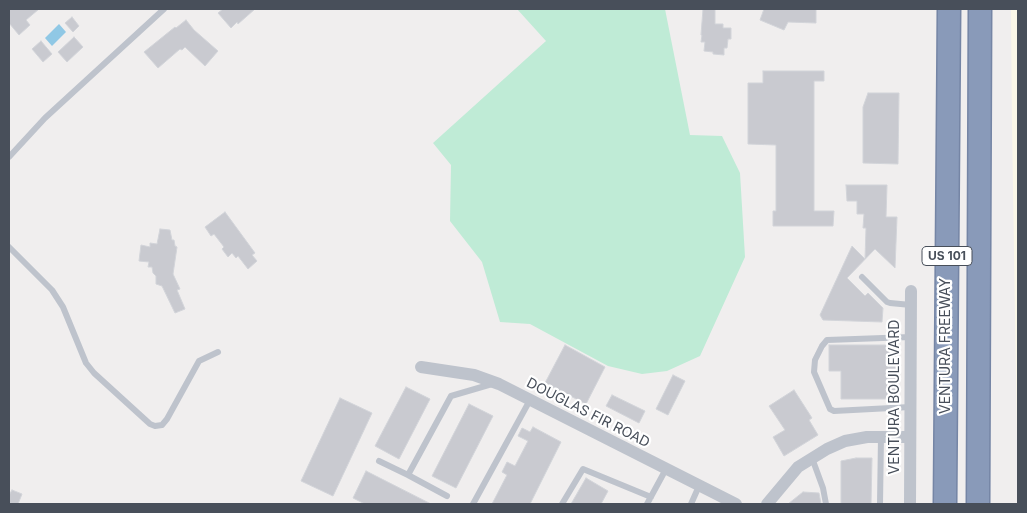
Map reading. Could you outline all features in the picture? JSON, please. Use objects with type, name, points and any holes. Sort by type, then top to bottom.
[{"type":"highway","name":"VENTURA FREEWAY","points":[[945,504],[949,9]]},
{"type":"highway","name":"US 101","points":[[978,504],[980,9]]},
{"type":"street","name":"VENTURA BOULEVARD","points":[[910,291],[910,504]]},
{"type":"street","name":"DOUGLAS FIR ROAD","points":[[421,367],[474,375],[496,383],[736,504]]},
{"type":"street","points":[[767,504],[798,468],[826,449],[844,441],[867,437],[910,437]]},
{"type":"lane","points":[[9,157],[45,118],[164,9]]},
{"type":"lane","points":[[9,247],[52,290],[63,307],[86,363],[94,374],[150,424],[155,426],[162,425],[199,361],[218,352]]},
{"type":"lane","points":[[862,276],[886,302],[911,305]]},
{"type":"lane","points":[[910,337],[828,340],[822,346],[815,360],[814,372],[830,409],[834,411],[910,407]]},
{"type":"lane","points":[[408,475],[451,396],[496,383]]},
{"type":"lane","points":[[473,504],[530,400]]},
{"type":"lane","points":[[880,504],[881,437]]},
{"type":"lane","points":[[812,458],[823,488],[826,504]]},
{"type":"lane","points":[[379,461],[447,496]]},
{"type":"lane","points":[[562,504],[583,468],[651,497]]},
{"type":"lane","points":[[647,504],[666,469]]},
{"type":"lane","points":[[691,504],[699,486]]},
{"type":"shaded area","points":[[1011,9],[1018,9],[1018,504],[1012,125]]},
{"type":"green space","points":[[517,9],[665,9],[690,135],[722,136],[740,173],[745,257],[700,356],[667,371],[642,374],[608,366],[530,324],[500,322],[482,262],[450,221],[451,165],[433,143],[546,41]]},
{"type":"water","points":[[59,24],[66,32],[52,46],[45,38]]},
{"type":"building","points":[[9,9],[39,9],[26,20],[30,25],[19,35],[9,23]]},
{"type":"building","points":[[223,9],[255,9],[231,28],[218,13]]},
{"type":"building","points":[[703,9],[715,9],[715,24],[723,24],[723,28],[731,28],[731,39],[728,39],[727,48],[724,48],[724,55],[704,51],[705,42],[701,42]]},
{"type":"building","points":[[764,9],[816,9],[816,23],[788,22],[784,30],[760,20]]},
{"type":"building","points":[[72,17],[79,26],[73,32],[65,23]]},
{"type":"building","points":[[186,20],[194,30],[218,51],[205,66],[185,47],[158,68],[144,52]]},
{"type":"building","points":[[74,37],[83,47],[67,62],[58,52]]},
{"type":"building","points":[[41,41],[52,54],[43,62],[32,49]]},
{"type":"building","points":[[763,71],[824,71],[824,81],[814,81],[814,211],[834,211],[833,226],[773,226],[773,211],[776,211],[776,145],[748,144],[748,83],[763,83]]},
{"type":"building","points":[[868,93],[899,93],[898,164],[863,163],[863,107]]},
{"type":"building","points":[[846,185],[887,185],[886,217],[897,217],[895,268],[875,249],[847,278],[865,296],[868,293],[883,308],[882,322],[823,320],[820,315],[852,246],[865,259],[866,228],[863,228],[864,214],[857,214],[857,201],[847,201]]},
{"type":"building","points":[[225,212],[255,253],[252,255],[257,261],[248,269],[238,256],[236,258],[232,253],[228,257],[222,249],[224,247],[214,234],[211,236],[205,227]]},
{"type":"building","points":[[160,229],[170,230],[172,240],[174,240],[177,247],[173,274],[180,289],[177,290],[185,309],[175,313],[162,286],[156,284],[156,276],[153,273],[152,267],[148,267],[149,262],[139,261],[141,245],[150,247],[150,243],[157,244]]},
{"type":"building","points":[[565,345],[605,367],[586,404],[545,383]]},
{"type":"building","points":[[829,345],[898,345],[898,399],[841,399],[841,371],[829,371]]},
{"type":"building","points":[[673,375],[685,381],[668,415],[656,409]]},
{"type":"building","points":[[406,387],[430,399],[399,459],[375,446]]},
{"type":"building","points":[[794,390],[812,418],[809,420],[818,435],[784,456],[773,437],[785,430],[769,406]]},
{"type":"building","points":[[612,395],[645,411],[639,423],[606,406]]},
{"type":"building","points":[[340,398],[372,413],[333,496],[301,481]]},
{"type":"building","points":[[469,404],[493,416],[456,488],[432,476]]},
{"type":"building","points":[[533,427],[561,442],[530,504],[492,504],[507,475],[502,472],[507,462],[515,466],[528,441],[518,436],[522,428],[530,432]]},
{"type":"building","points":[[856,458],[872,458],[871,504],[841,504],[841,461]]},
{"type":"building","points":[[366,471],[431,504],[365,504],[353,498]]},
{"type":"building","points":[[586,478],[608,491],[601,504],[571,504]]},
{"type":"building","points":[[12,490],[22,494],[18,504],[9,504],[9,495]]},
{"type":"building","points":[[803,492],[819,493],[821,504],[788,504]]}]
